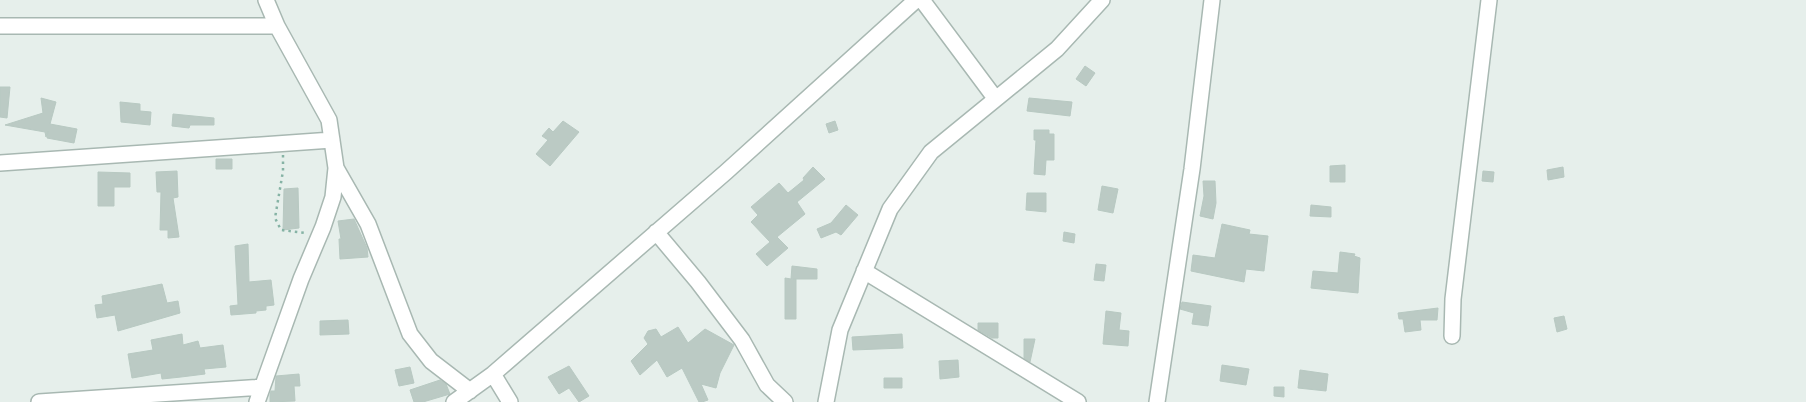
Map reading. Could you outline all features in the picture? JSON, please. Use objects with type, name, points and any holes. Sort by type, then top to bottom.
[{"type":"street","points":[[257,402],[301,279],[320,235],[333,196],[336,168],[329,120],[277,26],[266,0]]},
{"type":"street","points":[[454,402],[494,374],[916,0]]},
{"type":"street","points":[[922,0],[995,98]]},
{"type":"street","points":[[826,402],[840,330],[890,209],[931,152],[1057,49],[1102,0]]},
{"type":"street","points":[[1157,402],[1192,169],[1212,0]]},
{"type":"street","points":[[1452,336],[1453,299],[1488,0]]},
{"type":"street","points":[[0,26],[277,26]]},
{"type":"street","points":[[0,163],[332,140]]},
{"type":"street","points":[[336,168],[368,224],[410,334],[431,361],[470,391]]},
{"type":"street","points":[[656,232],[698,282],[742,340],[767,385],[785,402]]},
{"type":"street","points":[[864,271],[1078,402]]},
{"type":"street","points":[[494,374],[510,402]]},
{"type":"street","points":[[39,402],[262,387]]},
{"type":"path","points":[[283,144],[283,171],[274,218],[281,230],[320,235]]},
{"type":"building","points":[[1085,66],[1095,73],[1086,86],[1076,79]]},
{"type":"building","points":[[0,87],[10,87],[7,118],[0,117]]},
{"type":"building","points":[[41,98],[56,102],[50,124],[77,129],[74,143],[47,138],[48,131],[46,137],[45,132],[5,125],[43,113]]},
{"type":"building","points":[[1029,98],[1072,102],[1070,116],[1027,111]]},
{"type":"building","points":[[120,102],[140,104],[140,111],[151,112],[150,125],[121,122]]},
{"type":"building","points":[[173,114],[214,118],[214,125],[190,125],[189,128],[172,126]]},
{"type":"building","points":[[563,121],[579,132],[550,166],[536,154],[548,140],[542,136],[549,128],[553,132]]},
{"type":"building","points":[[835,121],[838,130],[829,133],[826,124]]},
{"type":"building","points":[[1034,130],[1049,130],[1049,134],[1054,134],[1054,160],[1046,160],[1045,175],[1034,174],[1036,140],[1034,140]]},
{"type":"building","points":[[216,159],[232,159],[232,169],[216,169]]},
{"type":"building","points":[[1345,165],[1345,182],[1330,182],[1330,166]]},
{"type":"building","points":[[813,167],[825,179],[797,202],[805,214],[777,237],[788,248],[767,266],[756,254],[770,242],[751,222],[758,215],[751,207],[779,183],[788,193],[804,180],[803,178]]},
{"type":"building","points":[[1563,167],[1564,177],[1548,180],[1547,170]]},
{"type":"building","points":[[177,171],[178,197],[173,198],[179,237],[168,238],[168,230],[160,230],[161,192],[157,192],[156,172]]},
{"type":"building","points":[[1483,171],[1494,172],[1493,182],[1482,181]]},
{"type":"building","points":[[98,172],[130,173],[130,187],[114,187],[114,206],[98,206]]},
{"type":"building","points":[[1203,181],[1215,181],[1216,203],[1213,219],[1200,216],[1204,196]]},
{"type":"building","points":[[1102,186],[1118,189],[1113,213],[1098,210]]},
{"type":"building","points":[[298,188],[299,228],[283,230],[284,189]]},
{"type":"building","points":[[1027,193],[1046,193],[1046,212],[1026,210]]},
{"type":"building","points":[[846,205],[858,215],[841,235],[836,232],[821,238],[817,229],[831,223]]},
{"type":"building","points":[[1311,205],[1331,207],[1331,217],[1310,216]]},
{"type":"building","points":[[354,219],[367,248],[368,257],[340,259],[339,239],[341,239],[338,221]]},
{"type":"building","points":[[1222,224],[1250,230],[1249,234],[1268,236],[1264,271],[1246,269],[1244,282],[1191,271],[1193,255],[1215,258]]},
{"type":"building","points":[[1064,232],[1075,234],[1074,243],[1063,241]]},
{"type":"building","points":[[248,244],[249,282],[271,280],[274,305],[266,306],[266,310],[256,311],[256,313],[231,315],[230,306],[238,305],[235,246]]},
{"type":"building","points":[[1340,252],[1355,254],[1354,256],[1360,258],[1358,293],[1311,288],[1313,271],[1338,273]]},
{"type":"building","points":[[1096,264],[1106,265],[1104,281],[1094,280]]},
{"type":"building","points":[[792,266],[817,269],[817,279],[796,279],[796,319],[785,319],[785,278],[791,279]]},
{"type":"building","points":[[162,284],[167,303],[178,301],[180,313],[118,331],[115,315],[97,318],[95,305],[103,304],[102,296]]},
{"type":"building","points":[[1182,302],[1211,306],[1208,326],[1192,324],[1194,313],[1180,309]]},
{"type":"building","points":[[1438,308],[1437,320],[1420,320],[1421,330],[1405,332],[1403,319],[1399,319],[1398,313]]},
{"type":"building","points":[[1106,311],[1121,313],[1119,330],[1129,331],[1128,346],[1103,344]]},
{"type":"building","points":[[1564,316],[1567,329],[1557,332],[1554,318]]},
{"type":"building","points":[[348,320],[349,334],[320,335],[320,321]]},
{"type":"building","points":[[978,323],[998,323],[998,338],[992,338],[978,330]]},
{"type":"building","points":[[678,327],[688,343],[705,329],[734,345],[720,373],[716,388],[701,384],[708,400],[699,402],[682,368],[667,377],[657,360],[640,375],[631,361],[648,344],[644,338],[648,331],[656,329],[661,337]]},
{"type":"building","points":[[182,334],[183,345],[198,341],[200,348],[223,345],[226,367],[204,369],[205,374],[181,377],[162,379],[161,373],[132,378],[128,354],[153,350],[151,340]]},
{"type":"building","points":[[902,334],[903,348],[853,350],[852,337]]},
{"type":"building","points":[[1024,339],[1035,339],[1030,362],[1024,358]]},
{"type":"building","points":[[958,360],[959,377],[940,379],[939,361]]},
{"type":"building","points":[[1222,365],[1249,369],[1246,385],[1220,381]]},
{"type":"building","points":[[569,366],[589,396],[579,402],[569,388],[559,394],[548,377]]},
{"type":"building","points":[[410,367],[414,383],[399,386],[395,370]]},
{"type":"building","points":[[1300,370],[1328,374],[1326,391],[1298,388]]},
{"type":"building","points":[[299,374],[300,386],[294,386],[295,401],[270,402],[271,391],[275,391],[276,376]]},
{"type":"building","points":[[884,378],[902,378],[902,388],[884,388]]},
{"type":"building","points":[[440,380],[446,384],[450,394],[423,402],[414,402],[410,390]]},
{"type":"building","points":[[1274,387],[1284,387],[1284,397],[1274,396]]}]
